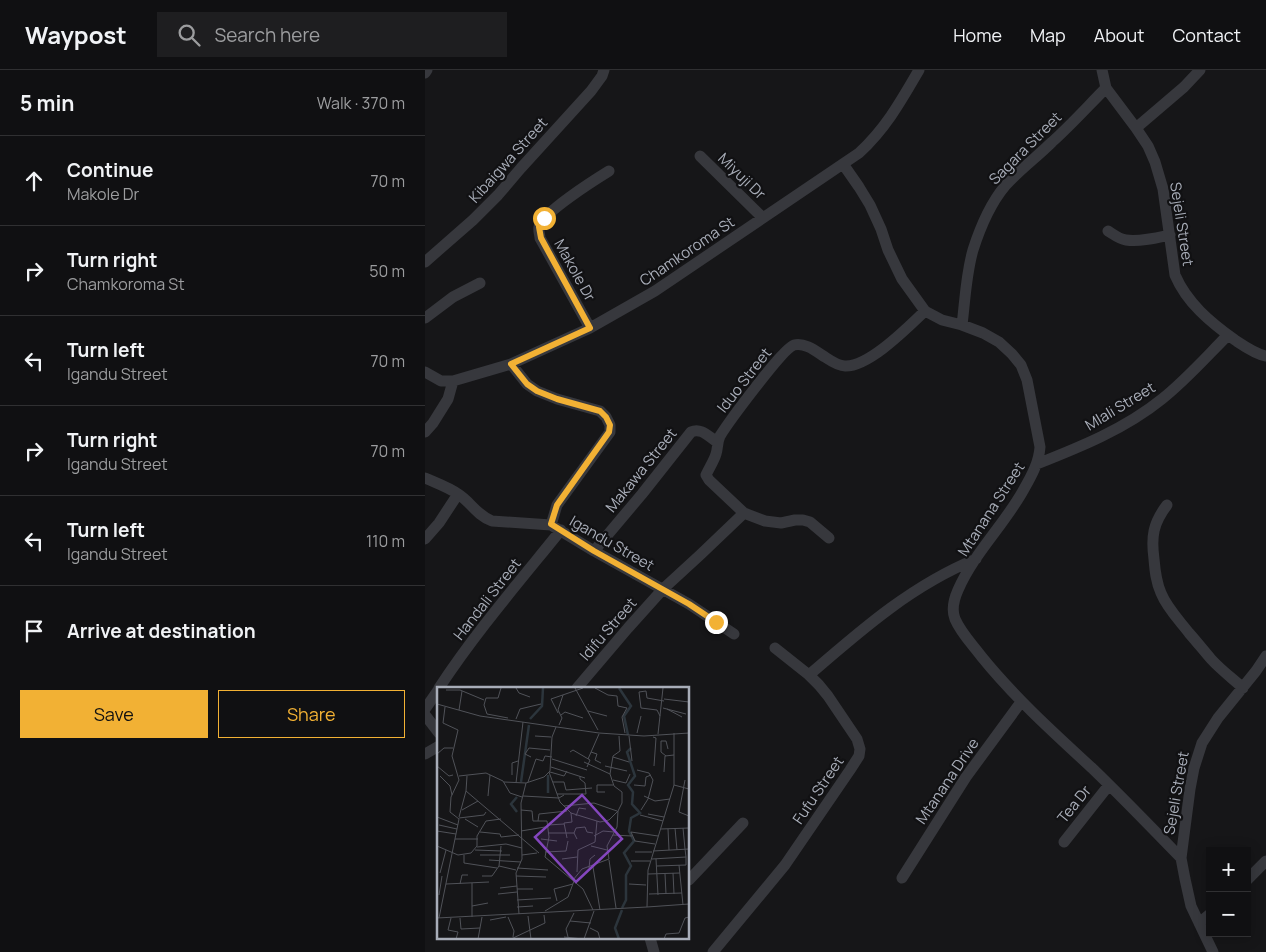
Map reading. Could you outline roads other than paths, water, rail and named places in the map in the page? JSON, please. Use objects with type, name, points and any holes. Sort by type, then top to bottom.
[{"type":"street","name":"Kibaigwa Street","points":[[425,262],[473,220],[498,195],[591,91],[604,70]]},
{"type":"street","name":"Chamkoroma St","points":[[453,381],[511,364],[590,328],[655,291],[859,152],[876,137],[899,104],[919,70]]},
{"type":"street","name":"Sejeli Street","points":[[1102,70],[1106,88],[1148,146],[1155,162],[1163,189],[1173,266],[1180,286],[1203,315],[1228,335],[1260,355],[1266,356]]},
{"type":"street","points":[[1136,128],[1201,70]]},
{"type":"street","name":"Sagara Street","points":[[962,325],[973,250],[982,225],[995,201],[1013,177],[1053,141],[1106,88]]},
{"type":"street","name":"Miyuji Dr","points":[[700,156],[763,218]]},
{"type":"street","name":"Mtanana Street","points":[[843,164],[870,205],[902,279],[925,311],[942,320],[962,325],[999,342],[1021,366],[1027,380],[1040,446],[1037,464],[1007,517],[975,559],[959,588],[953,604],[954,616],[962,632],[1021,702],[1109,785],[1181,858]]},
{"type":"street","name":"Makole Dr","points":[[590,328],[541,238],[539,227],[544,218],[583,187],[609,171]]},
{"type":"street","points":[[1108,231],[1125,240],[1170,235]]},
{"type":"street","points":[[425,318],[453,297],[480,283]]},
{"type":"street","name":"Iduo Street","points":[[829,538],[811,522],[803,520],[781,523],[765,521],[744,513],[706,475],[715,456],[717,442],[731,419],[775,363],[792,346],[798,345],[815,350],[844,367],[854,366],[872,356],[925,311]]},
{"type":"street","name":"Mlali Street","points":[[1037,464],[1078,448],[1142,414],[1183,382],[1228,335]]},
{"type":"street","name":"Igandu Street","points":[[511,364],[527,384],[537,391],[557,399],[600,411],[610,425],[609,432],[557,505],[556,527],[594,551],[695,608],[734,634]]},
{"type":"street","points":[[425,372],[441,381],[453,381],[448,399],[425,432]]},
{"type":"street","name":"Makawa Street","points":[[594,551],[691,432],[700,430],[717,442]]},
{"type":"street","points":[[425,478],[458,494],[480,515],[492,520],[556,527]]},
{"type":"street","points":[[425,539],[439,523],[458,494]]},
{"type":"street","points":[[1167,505],[1159,514],[1154,526],[1153,535],[1156,578],[1160,591],[1175,616],[1207,655],[1243,688]]},
{"type":"street","points":[[663,589],[744,513]]},
{"type":"street","name":"Handali Street","points":[[440,687],[556,527]]},
{"type":"street","points":[[809,675],[876,619],[905,598],[948,571],[975,559]]},
{"type":"street","name":"Idifu Street","points":[[578,687],[627,628],[663,589]]},
{"type":"street","name":"Fufu Street","points":[[713,952],[785,865],[859,756],[860,749],[857,738],[829,696],[809,675],[775,648]]},
{"type":"street","name":"Sejeli Street","points":[[1213,952],[1191,906],[1181,858],[1190,789],[1198,752],[1208,732],[1266,656]]},
{"type":"street","name":"Handali Street","points":[[425,710],[437,691]]},
{"type":"street","name":"Mtanana Drive","points":[[902,878],[965,777],[1021,702]]},
{"type":"street","points":[[425,715],[437,730]]},
{"type":"street","points":[[425,754],[437,747]]},
{"type":"street","name":"Tea Dr","points":[[1064,842],[1109,785]]},
{"type":"street","points":[[690,879],[743,823]]},
{"type":"street","points":[[1251,876],[1266,861]]},
{"type":"street","points":[[1199,923],[1206,917]]}]
